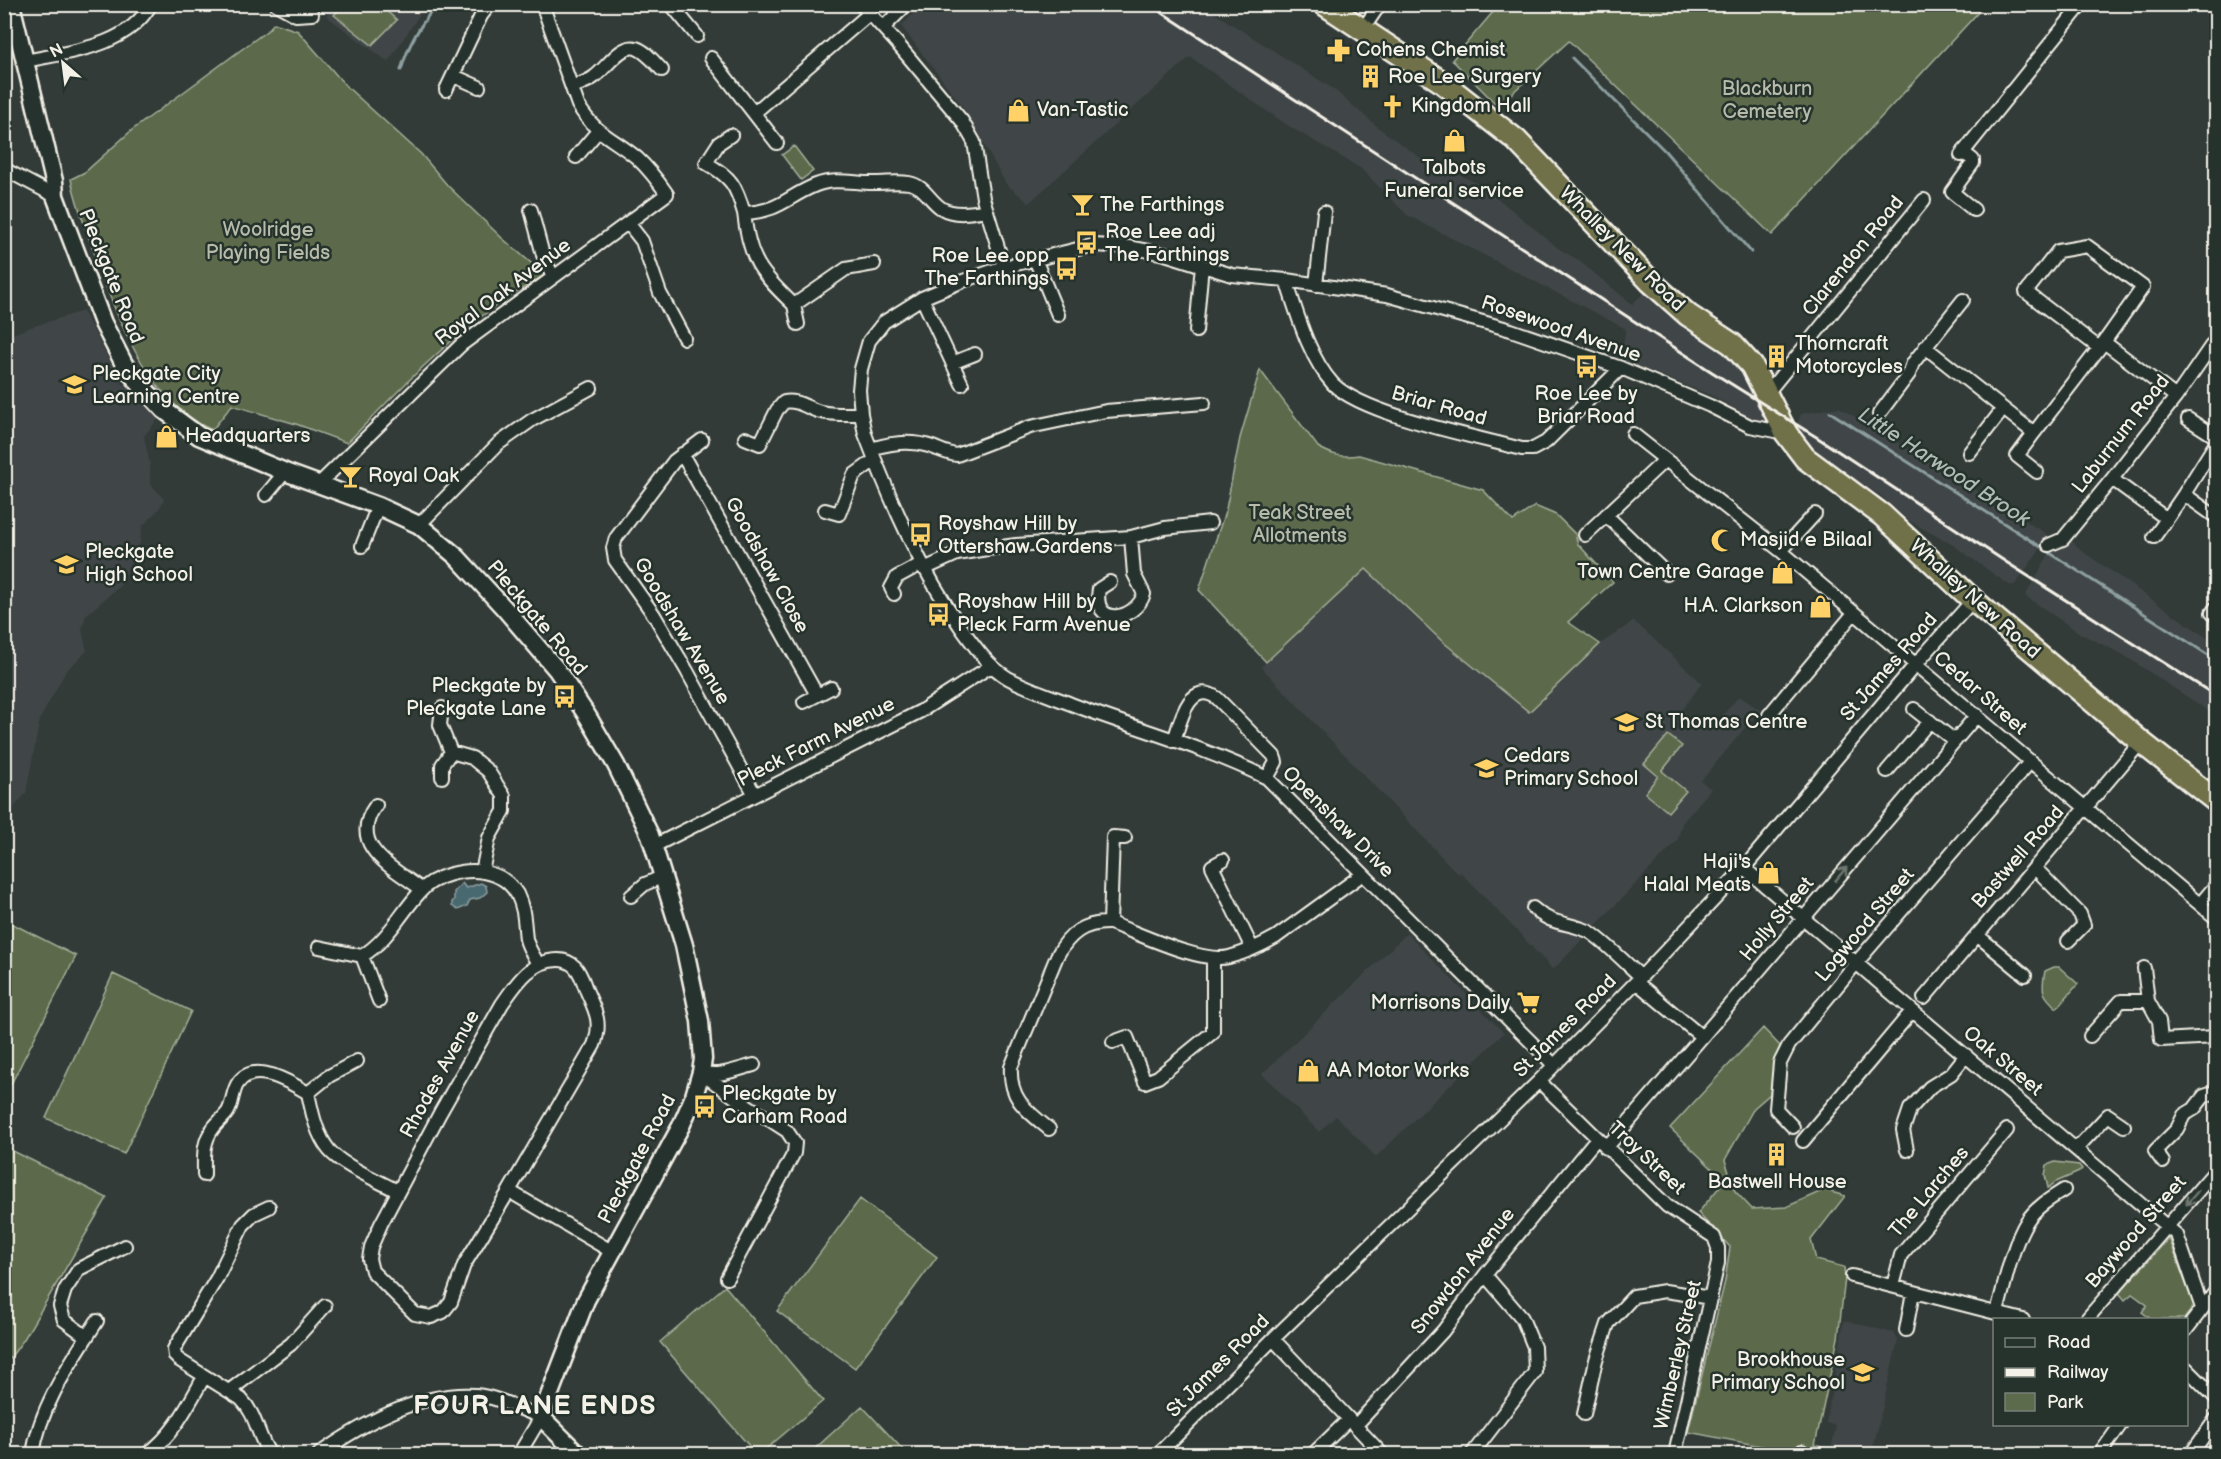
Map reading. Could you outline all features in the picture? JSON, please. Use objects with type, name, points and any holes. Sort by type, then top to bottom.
[{"type":"highway","name":"Whalley New Road","points":[[1324,4],[1442,82],[1516,140],[1651,282],[1688,315],[1732,345],[1752,366],[1786,433],[1805,458],[1882,515],[1973,600],[2141,742],[2216,801]]},
{"type":"main road","name":"Pleckgate Road","points":[[11,4],[54,181],[55,196],[103,323],[124,364],[136,381],[164,410],[199,436],[285,472],[378,506],[419,525],[457,557],[557,670],[616,765],[654,846],[684,945],[700,1022],[703,1045],[701,1072],[681,1126],[586,1300],[541,1417]]},
{"type":"main road","points":[[541,1417],[578,1455]]},
{"type":"street","points":[[25,61],[89,47],[105,41],[122,33],[136,22],[151,4]]},
{"type":"street","points":[[276,4],[296,15],[312,14]]},
{"type":"street","points":[[446,90],[481,15],[490,4]]},
{"type":"street","points":[[542,4],[578,105],[590,124],[598,131],[576,157]]},
{"type":"street","points":[[678,4],[674,8],[697,36]]},
{"type":"street","points":[[883,28],[907,4]]},
{"type":"street","points":[[1363,29],[1380,4]]},
{"type":"street","points":[[1974,210],[1952,192],[1973,163],[1973,160],[1962,154],[2082,4]]},
{"type":"street","points":[[754,113],[865,9],[962,120],[974,142],[986,210],[1004,267]]},
{"type":"street","points":[[572,87],[592,79],[626,49],[635,48],[644,53],[662,70]]},
{"type":"street","points":[[711,58],[777,143]]},
{"type":"street","points":[[454,75],[479,87]]},
{"type":"street","name":"Royal Oak Avenue","points":[[320,483],[461,345],[667,194],[639,160],[598,131]]},
{"type":"street","points":[[732,135],[719,143],[706,163],[725,175],[738,192],[750,249],[771,284],[794,305],[798,324]]},
{"type":"street","points":[[4,169],[55,196]]},
{"type":"street","points":[[744,213],[778,207],[817,184],[829,181],[875,184],[907,182],[918,185],[940,208],[951,212],[967,213],[986,210]]},
{"type":"street","name":"Clarendon Road","points":[[1767,393],[1924,200]]},
{"type":"street","points":[[531,210],[543,255],[553,277]]},
{"type":"street","points":[[1316,285],[1324,212]]},
{"type":"street","points":[[628,223],[642,241],[660,293],[684,338]]},
{"type":"street","name":"Rosewood Avenue","points":[[922,298],[1004,267],[1035,259],[1094,245],[1128,247],[1165,254],[1232,275],[1286,280],[1387,295],[1511,330],[1621,368],[1710,406],[1750,426],[1786,433]]},
{"type":"street","points":[[2037,472],[2017,456],[2101,344],[2143,287],[2087,246],[2058,251],[2026,292],[2101,344],[2176,398]]},
{"type":"street","points":[[1035,259],[1058,315]]},
{"type":"street","points":[[794,305],[846,269],[874,264]]},
{"type":"street","points":[[1196,331],[1202,265]]},
{"type":"street","name":"Briar Road","points":[[1286,280],[1308,340],[1318,361],[1334,384],[1356,399],[1394,415],[1522,449],[1533,449],[1546,442],[1621,368]]},
{"type":"street","points":[[922,298],[962,384]]},
{"type":"street","name":"Openshaw Drive","points":[[922,298],[884,322],[870,341],[861,369],[859,390],[861,414],[873,454],[922,567],[955,619],[991,666],[1025,686],[1235,762],[1267,778],[1554,1065]]},
{"type":"street","points":[[1879,414],[1909,374],[1913,363],[1963,300]]},
{"type":"street","name":"Laburnum Road","points":[[2049,546],[2063,540],[2176,398],[2217,339]]},
{"type":"street","points":[[1925,347],[2034,433]]},
{"type":"street","points":[[952,363],[975,354]]},
{"type":"street","points":[[419,525],[498,444],[532,420],[591,388]]},
{"type":"street","points":[[745,438],[760,444],[777,410],[784,402],[792,400],[817,411],[831,414],[861,414]]},
{"type":"street","points":[[825,510],[839,514],[854,475],[873,454],[888,444],[907,442],[957,455],[1030,428],[1107,411],[1204,403]]},
{"type":"street","points":[[1969,453],[2003,409]]},
{"type":"street","points":[[2188,419],[2217,437]]},
{"type":"street","name":"Cedar Street","points":[[1633,434],[1781,551],[2217,918]]},
{"type":"street","name":"Goodshaw Avenue","points":[[702,440],[674,461],[659,479],[616,538],[613,548],[615,560],[654,615],[755,795]]},
{"type":"street","points":[[2154,537],[2217,443]]},
{"type":"street","name":"Goodshaw Close","points":[[682,454],[817,696]]},
{"type":"street","points":[[1585,535],[1665,460]]},
{"type":"street","points":[[266,495],[285,472]]},
{"type":"street","points":[[2112,479],[2167,519]]},
{"type":"street","points":[[2184,494],[2217,518]]},
{"type":"street","points":[[362,546],[378,506]]},
{"type":"street","points":[[1781,551],[1815,514]]},
{"type":"street","points":[[1606,515],[1667,574]]},
{"type":"street","points":[[894,594],[891,588],[897,577],[957,554],[1016,545],[1131,537],[1165,528],[1210,523]]},
{"type":"street","points":[[1110,582],[1100,589],[1098,597],[1098,606],[1104,613],[1121,616],[1141,604],[1144,594],[1134,574],[1131,537]]},
{"type":"street","name":"St James Road","points":[[1158,1455],[1539,1081],[1744,868],[1973,600]]},
{"type":"street","points":[[1768,715],[1854,613]]},
{"type":"street","name":"Pleck Farm Avenue","points":[[654,846],[921,711],[991,666]]},
{"type":"street","points":[[804,702],[831,688]]},
{"type":"street","points":[[1174,741],[1189,702],[1200,693],[1209,693],[1217,698],[1274,756],[1276,762],[1267,778]]},
{"type":"street","points":[[442,708],[440,725],[451,752]]},
{"type":"street","points":[[1914,709],[1955,741]]},
{"type":"street","name":"Holly Street","points":[[1606,1148],[1977,715]]},
{"type":"street","points":[[1887,771],[1930,721]]},
{"type":"street","name":"Bastwell Road","points":[[1924,998],[2141,742]]},
{"type":"street","points":[[442,777],[442,765],[451,752]]},
{"type":"street","points":[[451,752],[472,758],[488,771],[504,796],[504,811],[489,838],[482,872]]},
{"type":"street","name":"Logwood Street","points":[[1792,1127],[1776,1109],[1780,1063],[1789,1045],[1857,962],[2030,762]]},
{"type":"street","points":[[376,806],[368,816],[366,826],[369,845],[376,854],[421,889]]},
{"type":"street","points":[[1110,923],[1113,837],[1125,838]]},
{"type":"street","points":[[1223,860],[1212,866],[1252,948]]},
{"type":"street","name":"Oak Street","points":[[1744,868],[2177,1235],[2202,1308]]},
{"type":"street","points":[[2035,868],[2080,914],[2084,925],[2068,941]]},
{"type":"street","points":[[362,956],[388,934],[421,889],[453,873],[463,871],[482,872],[507,881],[516,893],[525,918],[526,941],[538,964]]},
{"type":"street","points":[[1049,1129],[1020,1103],[1012,1085],[1011,1067],[1057,956],[1065,942],[1078,929],[1096,923],[1110,923],[1196,955],[1213,958],[1228,957],[1276,936],[1363,874]]},
{"type":"street","points":[[631,896],[645,884],[664,876]]},
{"type":"street","points":[[2201,903],[2217,885]]},
{"type":"street","points":[[1533,908],[1541,916],[1562,925],[1590,931],[1638,979],[1702,1037]]},
{"type":"street","points":[[1977,934],[2025,975]]},
{"type":"street","points":[[320,947],[362,956]]},
{"type":"street","points":[[362,956],[379,1001]]},
{"type":"street","points":[[1113,1042],[1127,1036],[1145,1082],[1158,1077],[1213,1032],[1213,958]]},
{"type":"street","name":"Rhodes Avenue","points":[[565,960],[574,966],[596,1013],[599,1030],[594,1045],[464,1265],[452,1302],[443,1312],[431,1317],[415,1314],[372,1271],[369,1259],[370,1247],[397,1191],[502,1004],[518,982],[538,964],[565,960]]},
{"type":"street","points":[[2144,968],[2148,1001],[2160,1022],[2161,1040],[2217,1037]]},
{"type":"street","points":[[2090,1036],[2121,1001],[2148,1001]]},
{"type":"street","points":[[1803,1141],[1912,1011]]},
{"type":"street","points":[[1906,1150],[1898,1129],[1910,1109],[1930,1087],[1951,1074],[1966,1055]]},
{"type":"street","points":[[308,1093],[329,1076],[357,1061]]},
{"type":"street","points":[[701,1072],[713,1074],[754,1065]]},
{"type":"street","points":[[204,1175],[207,1136],[228,1112],[236,1085],[244,1076],[256,1072],[269,1074],[308,1093]]},
{"type":"street","points":[[701,1072],[739,1100],[781,1125],[795,1143],[794,1153],[727,1278]]},
{"type":"street","name":"Troy Street","points":[[1539,1081],[1667,1206],[1714,1238],[1718,1248],[1718,1263]]},
{"type":"street","points":[[2163,1162],[2155,1151],[2176,1129],[2184,1115],[2194,1109],[2204,1096],[2217,1092]]},
{"type":"street","points":[[308,1093],[315,1123],[329,1150],[338,1158],[397,1191]]},
{"type":"street","points":[[2076,1149],[2108,1115],[2124,1126]]},
{"type":"street","name":"The Larches","points":[[1893,1286],[1901,1255],[2007,1130]]},
{"type":"street","name":"Snowdon Avenue","points":[[1313,1455],[1352,1422],[1443,1331],[1485,1275],[1597,1138]]},
{"type":"street","name":"Baywood Street","points":[[2088,1318],[2217,1170]]},
{"type":"street","points":[[1997,1312],[2015,1249],[2027,1221],[2038,1208],[2064,1190]]},
{"type":"street","points":[[509,1191],[611,1251]]},
{"type":"street","points":[[269,1207],[254,1214],[243,1225],[217,1278],[174,1349],[175,1356],[179,1360],[241,1399],[251,1411],[262,1442],[270,1455]]},
{"type":"street","points":[[87,1337],[64,1320],[60,1306],[64,1290],[79,1269],[125,1246]]},
{"type":"street","name":"Wimberley Street","points":[[1675,1455],[1718,1263]]},
{"type":"street","points":[[1472,1455],[1534,1372],[1534,1347],[1522,1318],[1485,1275]]},
{"type":"street","points":[[1852,1276],[2016,1318]]},
{"type":"street","points":[[1584,1414],[1596,1360],[1608,1324],[1634,1296],[1665,1291],[1711,1298]]},
{"type":"street","points":[[2188,1329],[2216,1291]]},
{"type":"street","points":[[1906,1330],[1913,1292]]},
{"type":"street","points":[[229,1391],[291,1344],[325,1306]]},
{"type":"street","points":[[33,1455],[35,1441],[52,1399],[97,1321]]},
{"type":"street","points":[[1273,1340],[1382,1455]]},
{"type":"street","points":[[2188,1369],[2217,1398]]},
{"type":"street","points":[[147,1455],[160,1445],[174,1427],[204,1377]]},
{"type":"street","points":[[320,1455],[376,1420],[432,1398],[451,1395],[478,1395],[541,1417],[519,1455]]},
{"type":"street","points":[[2191,1455],[2217,1419]]},
{"type":"street","points":[[2100,1455],[2120,1426]]},
{"type":"shaded area","points":[[336,5],[419,5],[422,11],[388,62],[326,16]]},
{"type":"shaded area","points":[[922,5],[1202,5],[1332,88],[1379,128],[1429,164],[1451,170],[1484,187],[1558,248],[1578,260],[1632,304],[1646,291],[1667,315],[1733,361],[1746,378],[1767,422],[1758,422],[1715,397],[1620,359],[1626,329],[1407,215],[1360,168],[1287,125],[1190,57],[1029,203],[1006,184],[963,107],[901,26]]},
{"type":"shaded area","name":"Pleckgate High School","points":[[83,311],[120,381],[158,419],[144,436],[150,464],[150,483],[164,499],[159,509],[142,527],[140,543],[120,586],[86,615],[82,629],[87,651],[66,671],[40,719],[26,793],[5,819],[5,337]]},
{"type":"shaded area","points":[[1839,407],[2047,534],[2045,542],[2014,585],[2009,585],[1953,545],[1909,521],[1880,495],[1813,454],[1795,429],[1801,414]]},
{"type":"shaded area","points":[[2072,541],[2082,551],[2216,644],[2216,716],[2122,654],[2081,634],[2025,596],[2053,547]]},
{"type":"shaded area","name":"Cedars Primary School","points":[[1366,568],[1387,583],[1443,642],[1529,712],[1600,644],[1634,621],[1702,683],[1682,710],[1708,732],[1739,696],[1760,710],[1701,781],[1711,789],[1682,823],[1678,840],[1553,970],[1261,667]]},
{"type":"shaded area","points":[[1407,933],[1504,1033],[1376,1157],[1336,1116],[1319,1132],[1262,1074]]},
{"type":"shaded area","name":"Brookhouse Primary School","points":[[1844,1320],[1894,1333],[1898,1340],[1872,1454],[1831,1448],[1836,1426],[1826,1423]]},
{"type":"green space","points":[[343,5],[389,5],[384,9],[397,20],[372,45],[334,15]]},
{"type":"green space","name":"Blackburn Cemetery","points":[[1499,5],[1985,5],[1772,235],[1569,41],[1498,106],[1452,60]]},
{"type":"green space","name":"Woolridge Playing Fields","points":[[274,23],[298,31],[346,86],[421,154],[448,186],[502,238],[545,275],[503,301],[457,336],[347,443],[296,424],[232,405],[212,430],[189,416],[168,398],[136,352],[111,300],[75,197],[71,179],[85,172],[132,130],[268,30]]},
{"type":"green space","points":[[794,146],[813,171],[801,180],[782,155]]},
{"type":"green space","name":"Teak Street Allotments","points":[[1260,370],[1318,447],[1323,450],[1342,456],[1359,455],[1483,490],[1513,521],[1535,506],[1556,515],[1575,534],[1578,544],[1613,582],[1568,622],[1600,644],[1529,712],[1443,642],[1366,569],[1266,662],[1199,590],[1226,509],[1240,438]]},
{"type":"green space","points":[[1668,735],[1682,746],[1662,771],[1686,791],[1668,812],[1645,793],[1658,776],[1644,764]]},
{"type":"green space","points":[[5,920],[76,956],[5,1096]]},
{"type":"green space","points":[[2059,967],[2078,984],[2057,1008],[2048,1000],[2043,988],[2045,971]]},
{"type":"green space","points":[[113,974],[191,1011],[124,1154],[46,1118]]},
{"type":"green space","points":[[1763,1028],[1780,1046],[1775,1061],[1770,1094],[1754,1108],[1725,1160],[1735,1191],[1752,1209],[1786,1207],[1824,1190],[1845,1196],[1811,1240],[1816,1260],[1844,1267],[1845,1278],[1838,1338],[1815,1445],[1847,1454],[1802,1454],[1688,1432],[1725,1281],[1730,1247],[1698,1213],[1721,1185],[1722,1178],[1670,1128]]},
{"type":"green space","points":[[5,1147],[107,1198],[24,1339],[5,1365]]},
{"type":"green space","points":[[2055,1162],[2079,1165],[2082,1169],[2048,1188],[2045,1175],[2047,1165]]},
{"type":"green space","points":[[860,1199],[937,1257],[855,1368],[777,1311]]},
{"type":"green space","points":[[2169,1238],[2194,1306],[2185,1318],[2150,1318],[2142,1312],[2147,1305],[2132,1294],[2125,1300],[2119,1293]]},
{"type":"green space","points":[[725,1286],[823,1401],[760,1454],[756,1454],[660,1342]]},
{"type":"green space","points":[[862,1406],[907,1454],[809,1454]]},
{"type":"water","points":[[462,883],[466,888],[481,883],[486,886],[487,892],[480,898],[470,900],[467,906],[458,910],[452,906],[452,902],[454,892]]},
{"type":"waterway","points":[[401,70],[415,36],[437,4]]},
{"type":"waterway","name":"Little Harwood Brook","points":[[1572,58],[1665,151],[1751,252]]},
{"type":"waterway","name":"Little Harwood Brook","points":[[1830,412],[2041,547]]},
{"type":"waterway","name":"Little Harwood Brook","points":[[2050,553],[2216,660]]},
{"type":"railway","points":[[1149,4],[1712,372],[1818,438],[2216,696]]},
{"type":"place","name":"Cohens Chemist","points":[[1338,50]]},
{"type":"place","name":"Roe Lee Surgery","points":[[1370,77]]},
{"type":"place","name":"Kingdom Hall","points":[[1393,106]]},
{"type":"place","name":"Van-Tastic","points":[[1019,110]]},
{"type":"place","name":"Talbots Funeral service","points":[[1454,140]]},
{"type":"place","name":"The Farthings","points":[[1082,205]]},
{"type":"place","name":"Roe Lee adj The Farthings","points":[[1087,243]]},
{"type":"place","name":"Roe Lee opp The Farthings","points":[[1067,268]]},
{"type":"place","name":"Thorncraft Motorcycles","points":[[1777,356]]},
{"type":"place","name":"Roe Lee by Briar Road","points":[[1586,366]]},
{"type":"place","name":"Pleckgate City Learning Centre","points":[[74,385]]},
{"type":"place","name":"Headquarters","points":[[167,436]]},
{"type":"place","name":"Royal Oak","points":[[350,476]]},
{"type":"place","name":"Royshaw Hill by Ottershaw Gardens","points":[[920,535]]},
{"type":"place","name":"Masjid e Bilaal","points":[[1722,540]]},
{"type":"place","name":"Pleckgate High School","points":[[67,564]]},
{"type":"place","name":"Town Centre Garage","points":[[1782,572]]},
{"type":"place","name":"H.A. Clarkson","points":[[1821,606]]},
{"type":"place","name":"Royshaw Hill by Pleck Farm Avenue","points":[[939,614]]},
{"type":"place","name":"Pleckgate by Pleckgate Lane","points":[[564,697]]},
{"type":"place","name":"St Thomas Centre","points":[[1627,722]]},
{"type":"place","name":"Cedars Primary School","points":[[1486,768]]},
{"type":"place","name":"Haji's Halal Meats","points":[[1769,873]]},
{"type":"place","name":"Morrisons Daily","points":[[1528,1003]]},
{"type":"place","name":"AA Motor Works","points":[[1309,1071]]},
{"type":"place","name":"Pleckgate by Carham Road","points":[[704,1106]]},
{"type":"place","name":"Bastwell House","points":[[1777,1155]]},
{"type":"place","name":"Brookhouse Primary School","points":[[1863,1372]]},
{"type":"district","name":"FOUR LANE ENDS","points":[[535,1406]]}]
